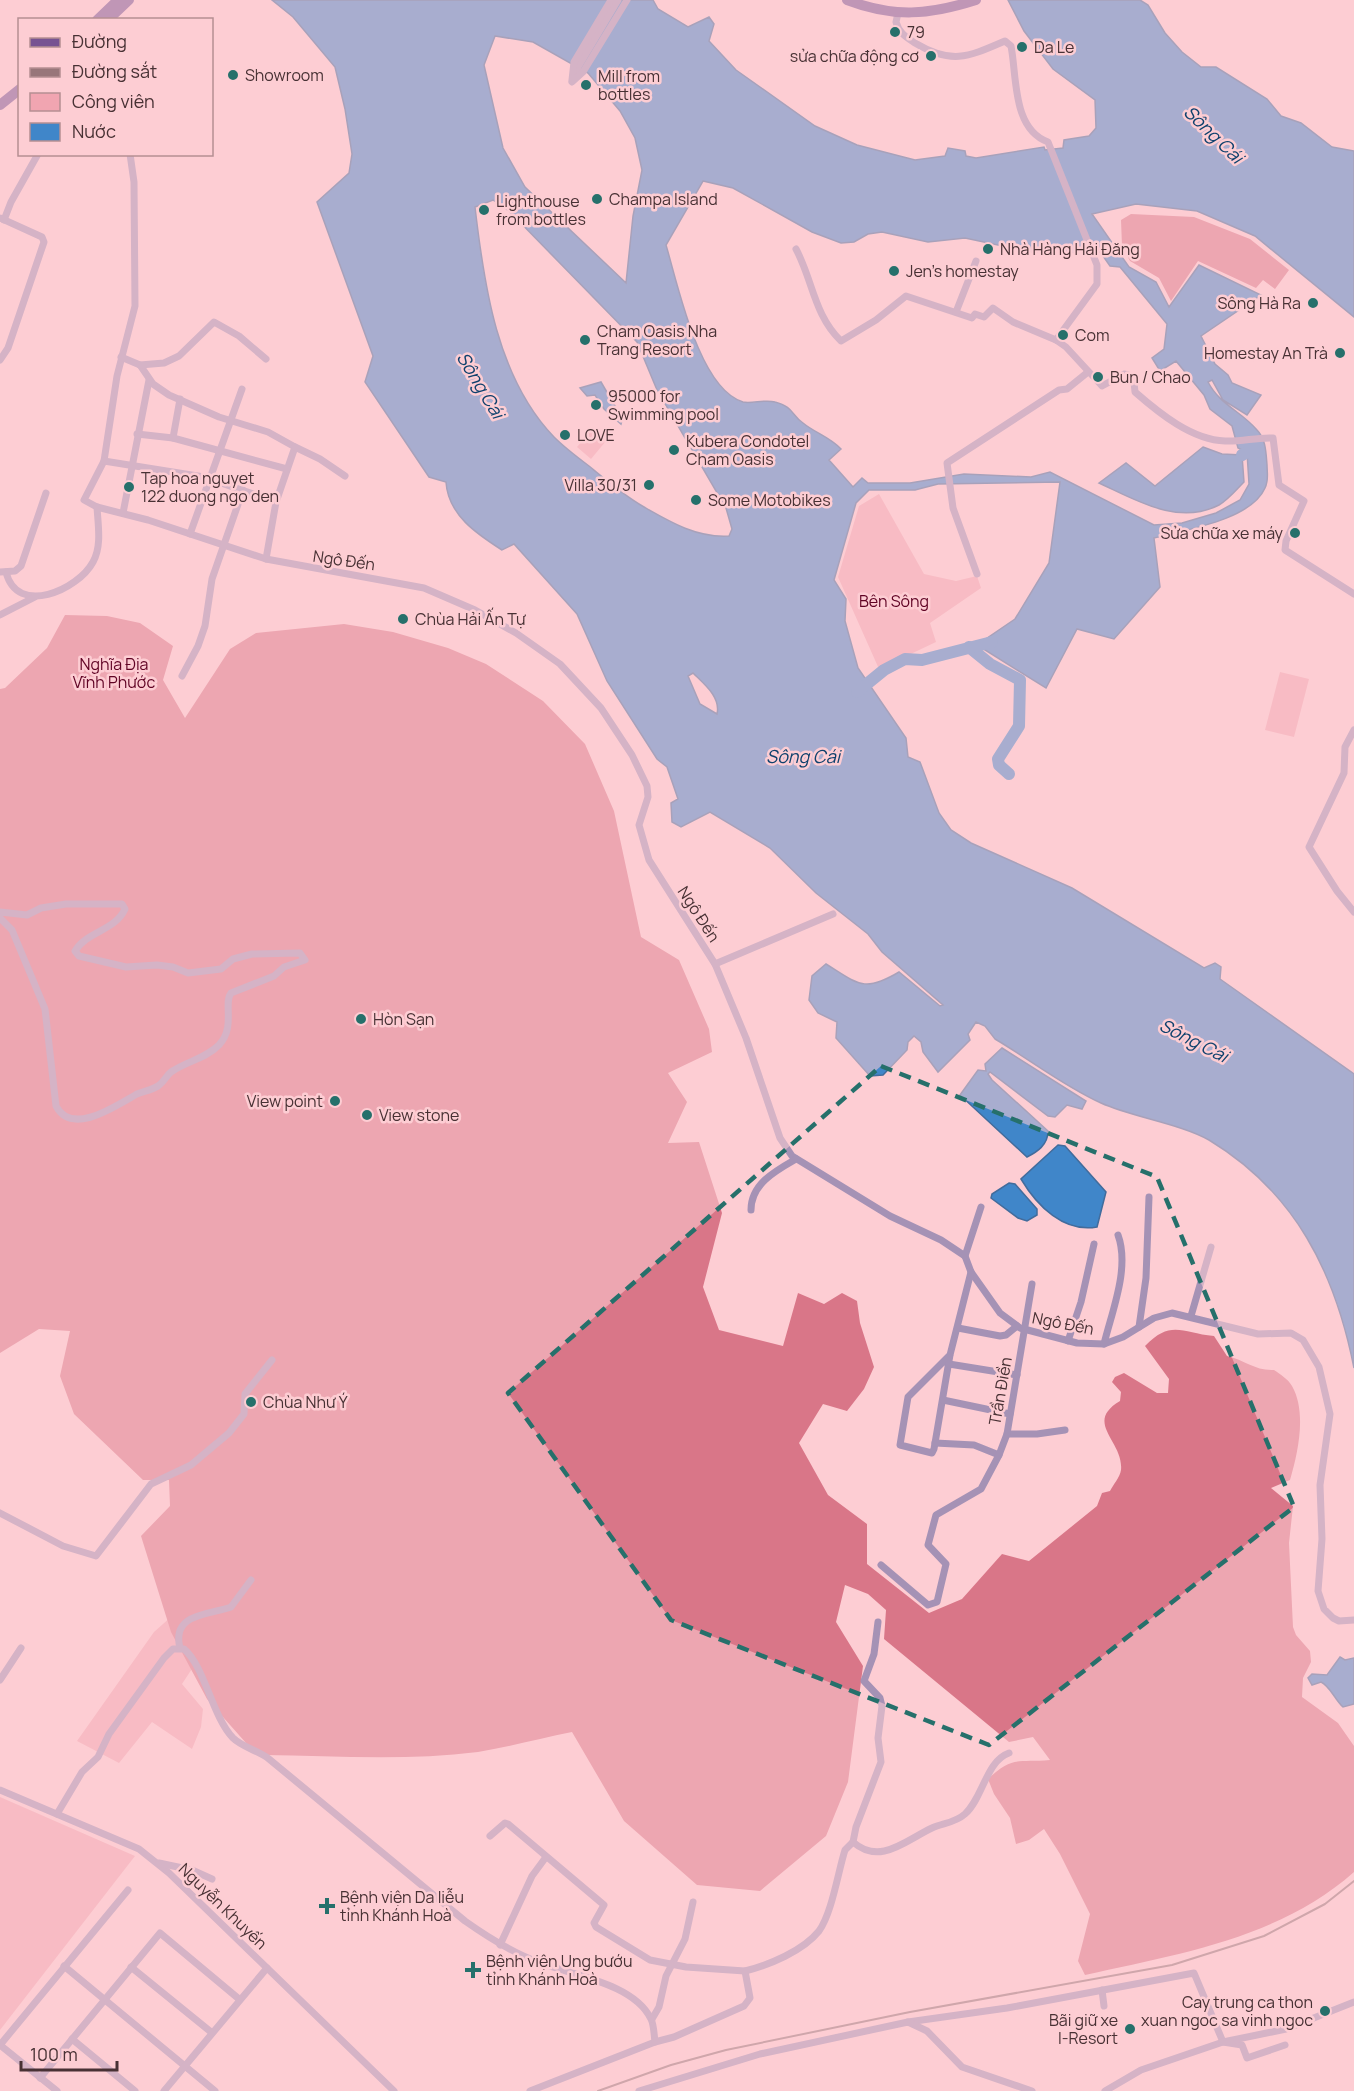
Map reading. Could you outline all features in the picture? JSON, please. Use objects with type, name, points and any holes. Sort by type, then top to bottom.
[{"type":"main road","points":[[99,18],[118,0]]},
{"type":"main road","points":[[110,18],[129,0]]},
{"type":"main road","points":[[847,0],[898,13],[935,12],[976,0]]},
{"type":"main road","points":[[0,105],[18,91]]},
{"type":"street","points":[[611,0],[574,62],[572,82],[627,0]]},
{"type":"street","points":[[579,72],[618,0]]},
{"type":"street","points":[[898,13],[896,22],[903,35],[931,51],[948,57],[966,57],[1005,41],[1010,43],[1023,115],[1039,139],[1047,142],[1094,255],[1099,277],[1097,284],[1056,340]]},
{"type":"street","points":[[0,360],[9,348],[44,242],[42,237],[2,219],[37,156]]},
{"type":"street","points":[[0,615],[35,597],[61,592],[92,564],[98,546],[97,507],[84,500],[104,461],[121,357],[135,306],[134,182],[130,156]]},
{"type":"street","points":[[796,249],[809,280],[814,302],[842,341],[876,320],[906,297],[972,318],[975,314],[984,317],[993,309],[1013,322],[1056,340],[1066,347],[1102,386],[1124,374],[1128,375],[1134,382],[1135,392],[1165,417],[1206,437],[1231,441],[1273,438],[1279,485],[1304,501],[1286,542],[1285,550],[1354,594]]},
{"type":"street","points":[[956,312],[976,261]]},
{"type":"street","points":[[121,357],[140,365],[164,363],[179,356],[214,322],[239,336],[266,359]]},
{"type":"street","points":[[140,365],[149,380],[180,399],[232,421],[268,432],[320,459],[345,476]]},
{"type":"street","points":[[977,574],[955,515],[949,487],[948,463],[1059,390],[1067,389],[1088,372]]},
{"type":"street","points":[[123,513],[149,380]]},
{"type":"street","points":[[190,534],[242,389]]},
{"type":"street","points":[[173,438],[180,399]]},
{"type":"street","points":[[137,434],[173,438],[287,469]]},
{"type":"street","points":[[266,559],[276,502],[295,447]]},
{"type":"street","points":[[104,461],[210,479],[276,502]]},
{"type":"street","points":[[182,676],[198,646],[205,626],[211,586],[243,490]]},
{"type":"street","points":[[3,572],[15,571],[21,566],[46,493]]},
{"type":"street","name":"Ngô Đến","points":[[97,507],[123,513],[266,559],[424,588],[475,610],[516,633],[560,664],[601,708],[632,754],[647,786],[648,797],[639,825],[649,860],[714,964],[746,1038],[780,1138],[796,1159],[890,1215],[941,1240],[965,1256],[971,1272],[1000,1313],[1025,1330],[1068,1341],[1104,1344],[1118,1340],[1162,1314],[1191,1316],[1231,1329],[1258,1334],[1284,1332],[1297,1334],[1315,1358],[1325,1385],[1330,1414],[1320,1485],[1322,1539],[1318,1592],[1324,1609],[1333,1618],[1339,1621],[1354,1620]]},
{"type":"street","points":[[3,572],[13,586],[35,597]]},
{"type":"street","points":[[1354,730],[1345,747],[1344,773],[1309,847],[1337,891],[1354,912]]},
{"type":"street","points":[[0,912],[27,915],[41,908],[66,904],[122,904],[125,909],[120,917],[80,944],[75,951],[79,956],[126,967],[149,964],[173,967],[184,973],[198,972],[221,969],[233,959],[258,952],[278,955],[300,953],[305,960],[284,967],[274,976],[231,993],[228,999],[230,1020],[226,1035],[219,1046],[202,1058],[171,1072],[161,1084],[139,1093],[114,1109],[74,1119],[64,1116],[56,1106],[45,1009],[12,930],[0,918]]},
{"type":"street","points":[[714,964],[833,914]]},
{"type":"street","points":[[751,1210],[751,1198],[755,1191],[770,1175],[796,1159]]},
{"type":"street","points":[[1139,1327],[1146,1278],[1149,1197]]},
{"type":"street","points":[[965,1256],[981,1207]]},
{"type":"street","points":[[1104,1344],[1119,1279],[1121,1245],[1118,1235]]},
{"type":"street","points":[[1068,1341],[1081,1302],[1094,1244]]},
{"type":"street","points":[[1191,1316],[1211,1247]]},
{"type":"street","points":[[950,1359],[908,1397],[898,1443],[932,1453],[950,1359],[971,1272]]},
{"type":"street","name":"Trần Điền","points":[[881,1565],[922,1600],[933,1605],[940,1592],[946,1564],[928,1545],[936,1515],[981,1489],[999,1455],[1007,1434],[1032,1284]]},
{"type":"street","points":[[958,1328],[1000,1336],[1017,1326]]},
{"type":"street","points":[[950,1359],[1017,1376]]},
{"type":"street","points":[[0,1513],[63,1546],[96,1556],[151,1484],[191,1465],[229,1433],[244,1414],[245,1394],[272,1360]]},
{"type":"street","points":[[943,1400],[1010,1414]]},
{"type":"street","points":[[1007,1434],[1037,1434],[1065,1430]]},
{"type":"street","points":[[935,1443],[974,1445],[999,1455]]},
{"type":"street","points":[[251,1580],[231,1607],[199,1614],[187,1620],[179,1633],[180,1648],[193,1660],[225,1727],[236,1740],[269,1759],[465,1921],[500,1945],[541,1964],[609,1985],[639,2005],[652,2019],[656,2042]]},
{"type":"street","points":[[490,1836],[507,1823],[604,1905],[594,1923],[596,1927],[643,1957],[674,1965],[745,1971],[790,1953],[804,1945],[819,1930],[845,1850],[853,1842],[856,1827],[881,1762],[878,1738],[882,1706],[880,1698],[864,1681],[874,1654],[878,1622]]},
{"type":"street","points":[[0,1680],[21,1648]]},
{"type":"street","points":[[57,1814],[82,1772],[98,1757],[109,1734],[164,1658],[173,1649],[180,1648]]},
{"type":"street","points":[[853,1842],[866,1851],[888,1851],[931,1828],[956,1821],[970,1809],[988,1779],[994,1762],[1009,1753]]},
{"type":"street","name":"Nguyễn Khuyến","points":[[0,1790],[140,1849],[394,2091]]},
{"type":"street","points":[[500,1945],[532,1876],[546,1857]]},
{"type":"street","points":[[156,1863],[192,1870],[213,1879]]},
{"type":"street","points":[[57,2091],[0,2045],[128,1890]]},
{"type":"street","points":[[652,2019],[659,2007],[666,1976],[674,1965],[686,1939],[693,1902]]},
{"type":"street","points":[[40,2078],[160,1932],[239,1999]]},
{"type":"street","points":[[64,1966],[215,2091]]},
{"type":"street","points":[[131,1966],[211,2032]]},
{"type":"street","points":[[164,2091],[211,2032],[267,1968]]},
{"type":"street","points":[[530,2091],[674,2037],[748,2002],[750,1998],[745,1971]]},
{"type":"street","points":[[639,2091],[760,2054],[908,2022],[1194,1973],[1223,2042]]},
{"type":"street","points":[[1102,1990],[1104,2006]]},
{"type":"street","points":[[1105,2091],[1141,2070],[1223,2042],[1276,2032],[1354,2002]]},
{"type":"street","points":[[908,2022],[927,2031],[962,2067],[1032,2091]]},
{"type":"street","points":[[72,2039],[135,2091]]},
{"type":"street","points":[[1223,2042],[1242,2046],[1247,2058],[1285,2045]]},
{"type":"highlighted area","points":[[881,1066],[1157,1177],[1294,1507],[989,1745],[671,1620],[508,1393]]},
{"type":"green space","points":[[1131,214],[1194,217],[1250,239],[1289,270],[1275,289],[1263,280],[1256,288],[1198,261],[1171,301],[1159,278],[1130,261],[1122,246],[1121,220]]},
{"type":"green space","points":[[592,429],[606,441],[591,459],[577,447]]},
{"type":"green space","name":"Bên Sông","points":[[879,494],[924,574],[956,581],[977,576],[981,588],[930,623],[936,642],[879,669],[838,577],[859,506]]},
{"type":"green space","name":"Nghĩa Địa Vĩnh Phước","points":[[65,615],[107,616],[140,623],[173,646],[163,680],[185,718],[230,649],[256,633],[344,624],[393,632],[448,648],[486,664],[543,701],[585,744],[614,811],[641,937],[679,960],[709,1029],[712,1052],[668,1073],[687,1102],[668,1143],[699,1142],[722,1213],[703,1287],[719,1330],[783,1346],[798,1293],[824,1304],[842,1293],[857,1301],[860,1323],[874,1367],[864,1389],[847,1411],[823,1404],[799,1443],[828,1495],[867,1524],[867,1564],[929,1613],[962,1599],[1002,1554],[1029,1561],[1097,1506],[1102,1493],[1110,1491],[1121,1470],[1117,1450],[1105,1425],[1105,1417],[1110,1409],[1120,1401],[1121,1392],[1112,1382],[1115,1377],[1124,1373],[1157,1393],[1168,1393],[1169,1379],[1145,1346],[1154,1338],[1170,1330],[1214,1336],[1227,1356],[1261,1369],[1274,1370],[1286,1379],[1297,1396],[1300,1433],[1290,1480],[1271,1488],[1293,1506],[1289,1543],[1293,1627],[1296,1635],[1310,1651],[1311,1662],[1303,1678],[1302,1697],[1338,1723],[1354,1746],[1354,1872],[1325,1895],[1261,1928],[1192,1951],[1085,1975],[1078,1961],[1090,1914],[1060,1854],[1044,1829],[1029,1840],[1016,1844],[1010,1818],[994,1794],[988,1779],[1010,1763],[1050,1760],[1033,1737],[1009,1742],[884,1639],[886,1610],[868,1594],[845,1585],[836,1622],[863,1666],[848,1782],[826,1836],[760,1891],[697,1885],[624,1821],[572,1732],[490,1750],[451,1755],[371,1757],[263,1755],[254,1752],[207,1699],[171,1632],[141,1536],[170,1506],[169,1480],[143,1480],[74,1414],[60,1376],[70,1331],[39,1329],[0,1353],[0,689],[5,688],[47,648]]},
{"type":"green space","points":[[1280,672],[1309,679],[1294,737],[1265,730]]},
{"type":"green space","points":[[181,1608],[201,1655],[182,1684],[203,1709],[201,1727],[192,1749],[152,1722],[119,1763],[77,1741],[154,1632]]},
{"type":"green space","points":[[0,1797],[135,1856],[0,2030]]},
{"type":"water","name":"Sông Cái","points":[[272,0],[653,0],[658,9],[688,27],[709,17],[714,24],[709,41],[736,70],[815,126],[857,145],[915,160],[945,156],[948,148],[965,151],[966,156],[976,158],[1044,147],[1045,150],[1063,148],[1064,140],[1089,136],[1096,128],[1095,100],[1053,69],[1024,31],[1008,0],[1140,0],[1148,5],[1165,33],[1182,52],[1201,67],[1216,67],[1267,99],[1281,116],[1301,123],[1332,147],[1354,151],[1354,317],[1255,236],[1197,211],[1136,204],[1092,214],[1129,267],[1156,282],[1169,307],[1199,265],[1261,295],[1201,336],[1215,364],[1228,375],[1232,383],[1261,395],[1247,415],[1223,400],[1212,380],[1208,382],[1218,397],[1251,423],[1260,434],[1265,446],[1267,465],[1265,488],[1257,499],[1232,516],[1154,538],[1160,587],[1114,639],[1077,629],[1046,688],[977,645],[1015,619],[1049,563],[1060,482],[938,484],[915,490],[869,490],[856,503],[834,580],[846,599],[845,621],[858,668],[906,738],[908,757],[920,762],[939,813],[951,830],[971,843],[1072,888],[1204,968],[1215,963],[1221,967],[1220,979],[1354,1074],[1354,1368],[1335,1299],[1307,1238],[1288,1210],[1265,1184],[1239,1161],[1209,1140],[1185,1129],[1101,1103],[1061,1081],[995,1039],[985,1026],[976,1022],[968,1034],[970,1040],[938,1072],[923,1052],[921,1042],[914,1036],[908,1042],[907,1050],[883,1075],[870,1076],[836,1038],[837,1022],[818,1013],[809,1000],[812,976],[826,964],[854,981],[869,984],[887,979],[899,972],[940,1006],[943,1005],[882,952],[868,934],[816,893],[770,848],[710,812],[681,827],[672,822],[671,803],[678,799],[667,767],[657,759],[607,681],[577,614],[514,544],[502,550],[465,522],[452,504],[446,482],[429,477],[365,382],[373,356],[317,202],[349,173],[352,154],[345,109],[335,67],[293,17]],"holes":[[[495,36],[533,42],[588,73],[620,111],[635,138],[642,170],[633,216],[626,283],[525,187],[503,148],[484,65]],[[703,181],[733,188],[812,232],[841,243],[854,242],[868,234],[882,232],[928,242],[965,238],[1036,253],[1041,248],[1076,253],[1085,247],[1096,246],[1110,266],[1120,267],[1167,324],[1164,349],[1152,358],[1160,371],[1176,361],[1204,395],[1210,409],[1232,426],[1238,448],[1247,452],[1249,484],[1240,500],[1216,513],[1182,523],[1154,525],[1050,472],[1031,477],[964,474],[910,483],[868,483],[862,478],[853,487],[829,460],[841,449],[837,445],[812,430],[786,406],[771,401],[743,402],[728,393],[714,378],[692,334],[666,245]],[[493,200],[509,211],[637,342],[657,390],[726,508],[732,529],[729,536],[717,536],[684,528],[636,502],[615,488],[554,437],[535,413],[519,387],[496,329],[483,268],[475,207]],[[693,673],[711,691],[718,708],[717,714],[700,704],[688,676]]]},
{"type":"water","points":[[601,382],[615,406],[615,413],[622,420],[621,424],[604,409],[595,395],[587,396],[580,388]]},
{"type":"water","points":[[1203,447],[1222,454],[1242,455],[1244,482],[1222,503],[1204,511],[1188,513],[1158,508],[1099,483],[1126,463],[1155,486]]},
{"type":"water","points":[[1002,1048],[1086,1101],[1082,1109],[1067,1105],[1055,1117],[1048,1116],[990,1072],[988,1074],[992,1080],[1048,1131],[1044,1144],[1027,1157],[960,1095],[978,1070],[986,1071],[985,1064]]},
{"type":"water","points":[[1058,1145],[1065,1146],[1106,1192],[1097,1227],[1085,1228],[1063,1222],[1043,1208],[1021,1179]]},
{"type":"water","points":[[1009,1183],[1015,1184],[1037,1209],[1037,1215],[1027,1221],[1018,1218],[991,1198],[992,1194]]},
{"type":"water","points":[[1340,1657],[1345,1660],[1354,1658],[1354,1704],[1343,1707],[1324,1684],[1321,1682],[1312,1685],[1308,1678],[1312,1674],[1327,1675]]},
{"type":"waterway","points":[[1242,455],[1247,452],[1257,452]]},
{"type":"waterway","points":[[857,692],[884,670],[905,659],[922,660],[992,642]]},
{"type":"waterway","points":[[969,647],[990,664],[1020,680],[1019,726],[998,759],[999,765],[1009,774]]},
{"type":"railway","points":[[598,2091],[671,2065],[726,2050],[910,2012],[1172,1965],[1264,1936],[1325,1904],[1354,1881]]},
{"type":"place","name":"79","points":[[895,32]]},
{"type":"place","name":"Da Le","points":[[1022,47]]},
{"type":"place","name":"sửa chữa động cơ","points":[[931,56]]},
{"type":"place","name":"Showroom","points":[[233,75]]},
{"type":"place","name":"Mill from bottles","points":[[586,85]]},
{"type":"place","name":"Champa Island","points":[[597,199]]},
{"type":"place","name":"Lighthouse from bottles","points":[[484,210]]},
{"type":"place","name":"Nhà Hàng Hải Đăng","points":[[988,249]]},
{"type":"place","name":"Jen's homestay","points":[[894,271]]},
{"type":"place","name":"Sông Hà Ra","points":[[1313,303]]},
{"type":"place","name":"Com","points":[[1063,335]]},
{"type":"place","name":"Cham Oasis Nha Trang Resort","points":[[585,340]]},
{"type":"place","name":"Homestay An Trà","points":[[1340,353]]},
{"type":"place","name":"Bun / Chao","points":[[1098,377]]},
{"type":"place","name":"95000 for Swimming pool","points":[[596,405]]},
{"type":"place","name":"LOVE","points":[[565,435]]},
{"type":"place","name":"Kubera Condotel Cham Oasis","points":[[674,450]]},
{"type":"place","name":"Villa 30/31","points":[[649,485]]},
{"type":"place","name":"Tap hoa nguyet 122 duong ngo den","points":[[129,487]]},
{"type":"place","name":"Some Motobikes","points":[[696,500]]},
{"type":"place","name":"Sửa chữa xe máy","points":[[1295,533]]},
{"type":"place","name":"Chùa Hải Ấn Tự","points":[[403,619]]},
{"type":"place","name":"Hòn Sạn","points":[[361,1019]]},
{"type":"place","name":"View point","points":[[335,1101]]},
{"type":"place","name":"View stone","points":[[367,1115]]},
{"type":"place","name":"Chùa Như Ý","points":[[251,1402]]},
{"type":"place","name":"Bệnh viện Da liễu tỉnh Khánh Hoà","points":[[327,1906]]},
{"type":"place","name":"Bệnh viện Ung bướu tỉnh Khánh Hoà","points":[[473,1970]]},
{"type":"place","name":"Cay trung ca thon xuan ngoc sa vinh ngoc","points":[[1325,2011]]},
{"type":"place","name":"Bãi giữ xe I-Resort","points":[[1130,2029]]}]
